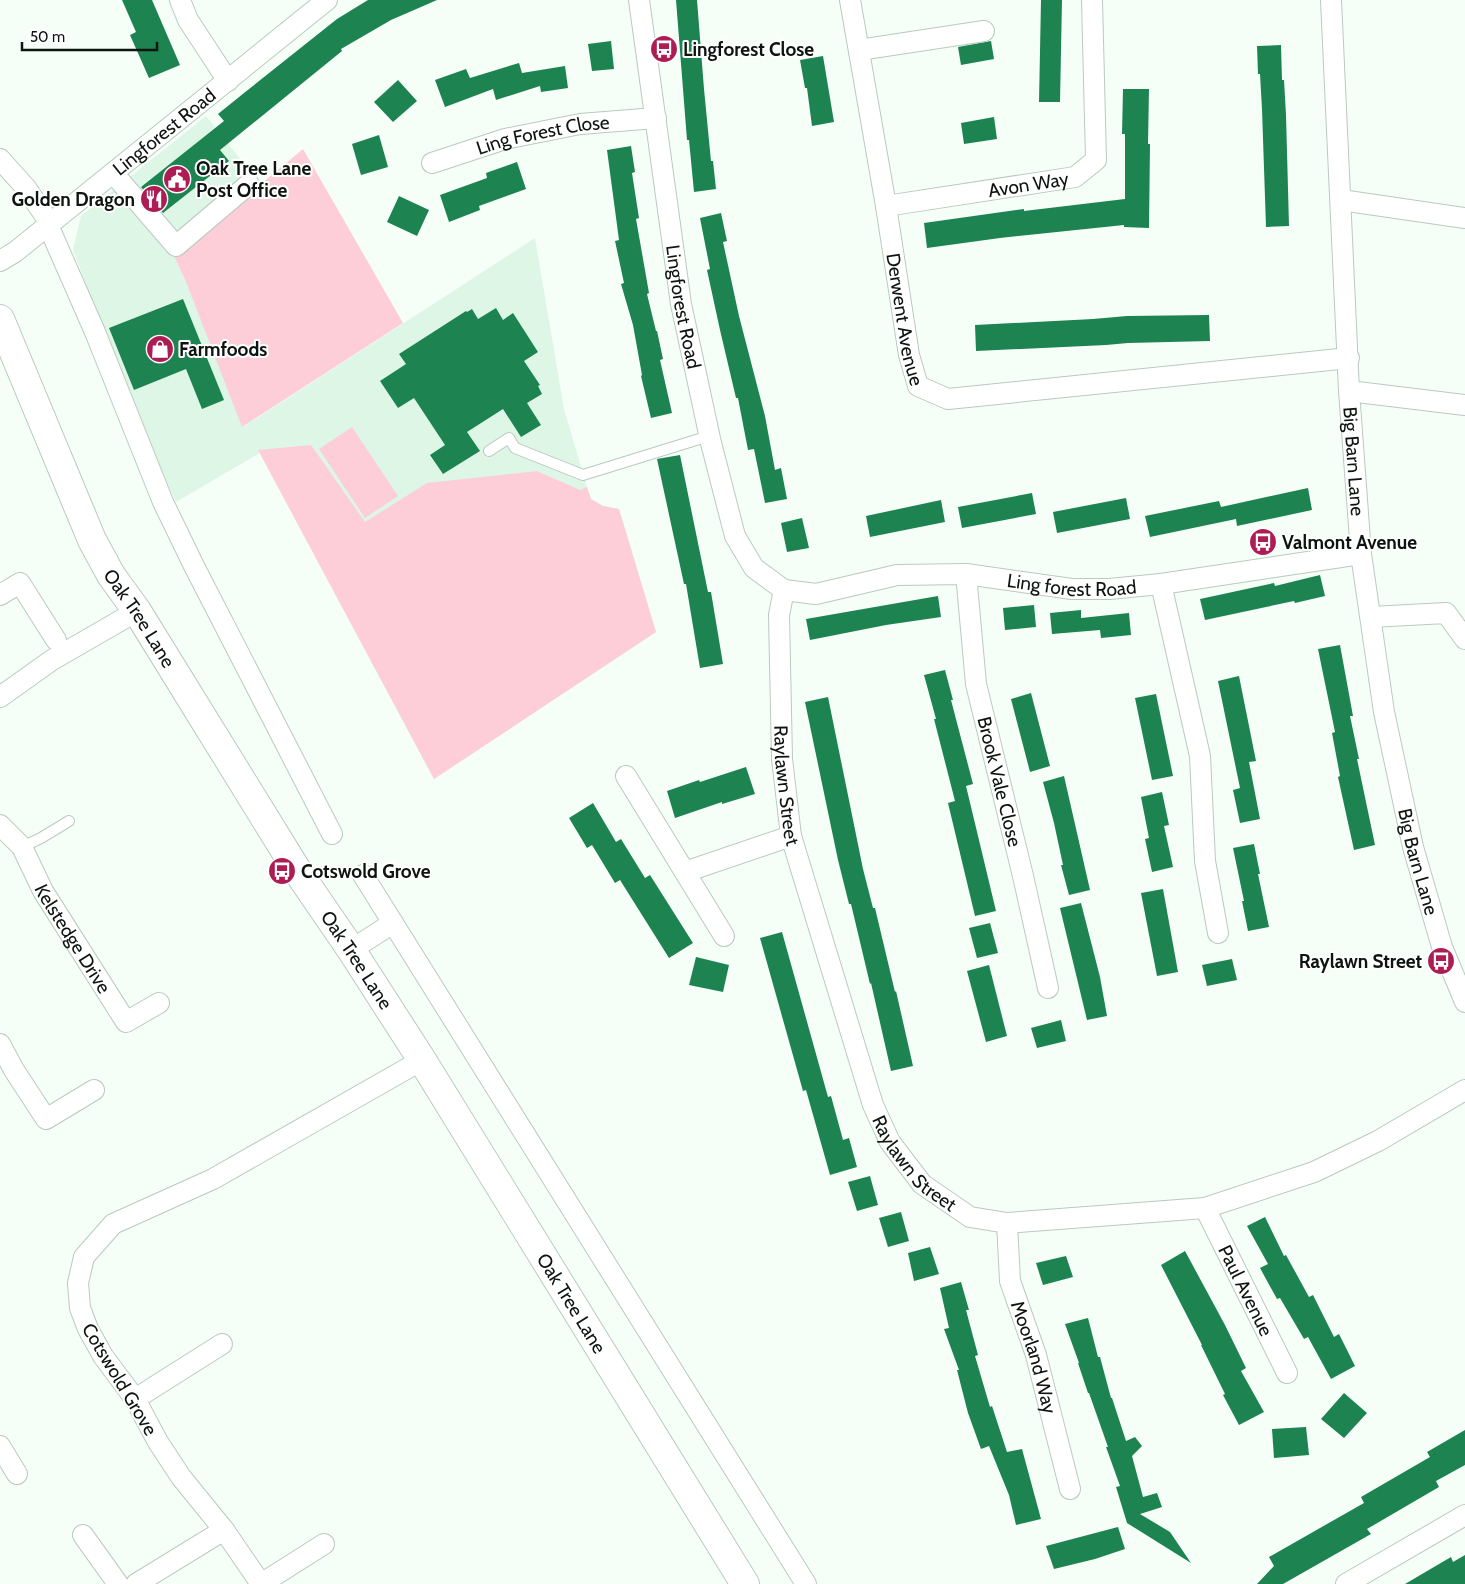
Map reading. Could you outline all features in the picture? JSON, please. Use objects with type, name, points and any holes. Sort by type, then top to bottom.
[{"type":"main road","name":"Oak Tree Lane","points":[[0,319],[92,540],[111,574],[137,612],[300,875],[422,1060],[746,1584]]},
{"type":"street","points":[[180,0],[188,20],[228,81]]},
{"type":"street","name":"Lingforest Road","points":[[0,260],[9,257],[327,0]]},
{"type":"street","name":"Lingforest Road","points":[[639,0],[681,304],[710,436],[735,536],[754,568],[784,590]]},
{"type":"street","name":"Derwent Avenue","points":[[850,0],[886,206],[909,355],[918,386],[948,399],[1348,358]]},
{"type":"street","name":"Avon Way","points":[[886,206],[1075,178],[1096,160],[1092,0]]},
{"type":"street","name":"Big Barn Lane","points":[[1331,0],[1348,358],[1360,554],[1384,712],[1413,847],[1442,947],[1465,1002]]},
{"type":"street","points":[[859,50],[984,30]]},
{"type":"street","name":"Ling Forest Close","points":[[432,163],[505,139],[571,126],[656,118]]},
{"type":"street","points":[[0,159],[26,188],[49,224],[95,332],[163,502],[332,834]]},
{"type":"street","points":[[113,173],[176,246],[249,184]]},
{"type":"street","points":[[1341,200],[1465,218]]},
{"type":"street","points":[[1350,391],[1465,404]]},
{"type":"street","name":"Ling forest Road","points":[[784,590],[816,594],[897,575],[966,574],[1072,590],[1109,589],[1161,584],[1360,554]]},
{"type":"street","name":"Brook Vale Close","points":[[966,574],[976,684],[1048,988]]},
{"type":"street","points":[[0,595],[20,584],[56,640]]},
{"type":"street","points":[[1161,584],[1200,756],[1205,861],[1218,933]]},
{"type":"street","name":"Raylawn Street","points":[[784,590],[779,615],[782,759],[791,836],[873,1105],[890,1142],[922,1184],[970,1217],[1007,1223],[1205,1208],[1314,1172],[1378,1141],[1465,1090]]},
{"type":"street","points":[[0,698],[52,660],[137,612]]},
{"type":"street","points":[[1371,617],[1446,613],[1465,639]]},
{"type":"street","points":[[626,776],[724,936]]},
{"type":"street","name":"Kelstedge Drive","points":[[0,825],[22,847],[43,891],[126,1022],[159,1003]]},
{"type":"street","points":[[685,872],[791,836]]},
{"type":"street","points":[[363,875],[806,1584]]},
{"type":"street","points":[[351,950],[393,923]]},
{"type":"street","points":[[0,1044],[7,1074],[46,1120],[94,1090]]},
{"type":"street","name":"Cotswold Grove","points":[[261,1584],[224,1530],[182,1477],[158,1442],[135,1400],[103,1356],[88,1329],[80,1308],[78,1283],[84,1257],[113,1224],[213,1179],[422,1060]]},
{"type":"street","name":"Paul Avenue","points":[[1205,1208],[1287,1373]]},
{"type":"street","name":"Moorland Way","points":[[1007,1223],[1010,1281],[1036,1355],[1070,1489]]},
{"type":"street","points":[[135,1400],[222,1344]]},
{"type":"street","points":[[0,1446],[17,1474]]},
{"type":"street","points":[[1346,1584],[1465,1515]]},
{"type":"street","points":[[136,1584],[224,1530]]},
{"type":"street","points":[[83,1535],[118,1584]]},
{"type":"street","points":[[261,1584],[324,1544]]},
{"type":"lane","points":[[489,451],[509,438],[515,448],[583,475],[710,436]]},
{"type":"lane","points":[[22,847],[70,821]]},
{"type":"shaded area","points":[[206,116],[261,185],[174,256],[243,427],[535,238],[564,409],[587,487],[591,499],[603,506],[619,509],[656,632],[434,779],[260,453],[176,502],[132,405],[73,250],[81,216]]},
{"type":"shaded area","points":[[303,149],[403,323],[242,427],[186,282],[174,256]]},
{"type":"shaded area","points":[[352,427],[398,496],[365,518],[319,449]]},
{"type":"shaded area","points":[[311,445],[365,522],[427,483],[537,471],[580,490],[587,487],[591,499],[603,506],[619,509],[656,632],[434,779],[258,450]]},
{"type":"building","points":[[122,0],[152,0],[180,65],[149,78],[130,35],[136,32]]},
{"type":"building","points":[[368,0],[437,0],[391,20],[341,49],[342,51],[220,150],[229,161],[163,213],[141,187],[224,121],[218,114],[337,19]]},
{"type":"building","points":[[676,0],[697,0],[711,161],[713,161],[716,189],[694,192],[689,140],[687,140]]},
{"type":"building","points":[[1041,0],[1062,0],[1060,102],[1039,102]]},
{"type":"building","points":[[611,41],[614,69],[592,71],[588,44]]},
{"type":"building","points":[[991,41],[994,59],[961,65],[958,47]]},
{"type":"building","points":[[1281,45],[1286,115],[1289,226],[1266,227],[1262,109],[1257,46]]},
{"type":"building","points":[[823,56],[834,122],[812,126],[807,88],[805,88],[800,60]]},
{"type":"building","points":[[519,63],[522,73],[565,66],[568,88],[541,92],[540,86],[496,100],[493,89],[445,107],[435,80],[466,69],[470,78]]},
{"type":"building","points":[[398,80],[417,101],[393,122],[374,102]]},
{"type":"building","points":[[1123,89],[1149,89],[1149,228],[1124,227],[1124,225],[927,248],[924,223],[1024,209],[1024,211],[1125,199],[1125,134],[1122,134]]},
{"type":"building","points":[[994,117],[997,139],[964,144],[961,123]]},
{"type":"building","points":[[379,135],[388,167],[361,175],[352,144]]},
{"type":"building","points":[[631,146],[635,172],[632,173],[639,218],[636,219],[649,293],[647,294],[663,359],[660,360],[672,413],[651,418],[641,376],[633,325],[621,284],[624,283],[615,241],[619,240],[607,150]]},
{"type":"building","points":[[517,162],[526,189],[479,206],[480,210],[449,222],[440,195],[487,178],[486,173]]},
{"type":"building","points":[[399,196],[429,210],[417,236],[387,222]]},
{"type":"building","points":[[721,213],[727,241],[723,242],[739,316],[765,416],[775,470],[781,468],[787,499],[765,503],[754,449],[748,450],[738,398],[736,398],[720,330],[707,270],[710,269],[700,218]]},
{"type":"building","name":"Farmfoods","points":[[183,299],[224,400],[202,409],[186,369],[134,390],[109,328]]},
{"type":"building","points":[[496,308],[503,320],[513,313],[538,352],[524,361],[540,385],[538,386],[542,394],[527,403],[541,425],[521,437],[503,409],[467,432],[480,451],[443,474],[430,455],[445,445],[414,398],[398,408],[380,381],[406,364],[399,354],[466,311],[472,309],[478,319]]},
{"type":"building","points":[[1209,315],[1210,341],[1128,343],[976,351],[975,325],[1127,316]]},
{"type":"building","points":[[680,455],[708,592],[711,592],[723,664],[700,668],[686,584],[684,584],[657,459]]},
{"type":"building","points":[[1308,488],[1312,510],[1237,526],[1236,519],[1150,537],[1145,516],[1219,501],[1221,507]]},
{"type":"building","points":[[1032,493],[1036,514],[962,528],[958,507]]},
{"type":"building","points":[[1126,498],[1130,519],[1057,533],[1053,512]]},
{"type":"building","points":[[941,500],[945,522],[870,537],[866,516]]},
{"type":"building","points":[[802,518],[809,548],[787,552],[781,523]]},
{"type":"building","points":[[1320,575],[1325,596],[1205,620],[1200,599],[1274,583],[1275,586]]},
{"type":"building","points":[[938,596],[941,617],[886,625],[810,640],[806,619]]},
{"type":"building","points":[[1034,605],[1036,627],[1005,630],[1003,608]]},
{"type":"building","points":[[1081,610],[1081,618],[1129,613],[1131,635],[1101,638],[1100,630],[1052,634],[1050,613]]},
{"type":"building","points":[[1340,645],[1353,716],[1350,716],[1359,759],[1357,759],[1375,845],[1354,850],[1338,777],[1340,776],[1332,733],[1335,732],[1318,649]]},
{"type":"building","points":[[945,670],[973,784],[966,786],[996,911],[975,916],[948,803],[955,801],[924,675]]},
{"type":"building","points":[[1239,676],[1256,761],[1249,762],[1260,819],[1240,823],[1233,790],[1240,788],[1218,681]]},
{"type":"building","points":[[1031,693],[1050,766],[1030,772],[1011,699]]},
{"type":"building","points":[[1156,694],[1173,776],[1152,780],[1135,698]]},
{"type":"building","points":[[828,697],[863,869],[873,908],[875,908],[913,1066],[891,1071],[871,983],[838,860],[805,702]]},
{"type":"building","points":[[746,767],[755,794],[722,804],[722,802],[675,818],[667,791]]},
{"type":"building","points":[[1064,776],[1090,890],[1069,895],[1061,865],[1063,865],[1054,823],[1043,782]]},
{"type":"building","points":[[1162,792],[1169,825],[1164,826],[1173,867],[1152,872],[1145,839],[1149,838],[1141,797]]},
{"type":"building","points":[[593,803],[616,842],[621,839],[645,878],[650,875],[693,943],[669,958],[620,880],[615,883],[592,845],[587,848],[569,818]]},
{"type":"building","points":[[1254,844],[1269,927],[1248,931],[1233,848]]},
{"type":"building","points":[[1163,889],[1178,972],[1157,976],[1141,893]]},
{"type":"building","points":[[1081,903],[1100,977],[1107,1016],[1087,1020],[1060,908]]},
{"type":"building","points":[[990,923],[998,953],[977,958],[969,928]]},
{"type":"building","points":[[782,932],[828,1097],[831,1096],[843,1140],[849,1138],[857,1167],[830,1175],[806,1090],[803,1091],[760,938]]},
{"type":"building","points":[[696,957],[729,965],[723,992],[689,985]]},
{"type":"building","points":[[1232,959],[1237,980],[1207,986],[1202,965]]},
{"type":"building","points":[[989,965],[1007,1036],[986,1042],[967,971]]},
{"type":"building","points":[[1061,1020],[1066,1041],[1037,1048],[1031,1028]]},
{"type":"building","points":[[870,1176],[878,1205],[857,1211],[848,1182]]},
{"type":"building","points":[[901,1212],[909,1241],[888,1247],[879,1218]]},
{"type":"building","points":[[1265,1217],[1284,1256],[1286,1255],[1309,1297],[1313,1295],[1334,1337],[1339,1334],[1355,1366],[1331,1379],[1308,1337],[1304,1339],[1280,1298],[1277,1299],[1260,1268],[1268,1264],[1247,1226]]},
{"type":"building","points":[[930,1247],[939,1274],[914,1281],[908,1253]]},
{"type":"building","points":[[1185,1251],[1225,1325],[1246,1368],[1241,1371],[1264,1412],[1239,1425],[1223,1395],[1225,1394],[1202,1345],[1161,1265]]},
{"type":"building","points":[[1066,1256],[1073,1277],[1043,1285],[1036,1263]]},
{"type":"building","points":[[961,1282],[978,1355],[975,1356],[990,1407],[992,1406],[1007,1452],[1022,1449],[1041,1519],[1016,1525],[1009,1495],[989,1446],[981,1449],[968,1413],[957,1370],[959,1370],[944,1329],[949,1328],[940,1288]]},
{"type":"building","points":[[1088,1318],[1098,1357],[1100,1357],[1111,1398],[1126,1441],[1135,1437],[1142,1446],[1132,1456],[1143,1497],[1157,1493],[1162,1507],[1140,1514],[1170,1532],[1191,1563],[1127,1523],[1116,1487],[1120,1486],[1106,1447],[1108,1447],[1065,1324]]},
{"type":"building","points":[[1344,1393],[1367,1413],[1344,1438],[1321,1419]]},
{"type":"building","points":[[1306,1427],[1309,1455],[1274,1458],[1272,1429]]},
{"type":"building","points":[[1465,1430],[1465,1465],[1436,1481],[1439,1487],[1367,1529],[1371,1534],[1283,1584],[1257,1584],[1274,1566],[1269,1557],[1364,1503],[1361,1497],[1430,1457],[1427,1452]]},
{"type":"building","points":[[1118,1527],[1125,1549],[1054,1569],[1046,1546]]},
{"type":"building","points":[[1465,1555],[1465,1584],[1405,1584],[1451,1557],[1453,1562]]},
{"type":"place","name":"Lingforest Close","points":[[664,49]]},
{"type":"place","name":"Oak Tree Lane Post Office","points":[[177,179]]},
{"type":"place","name":"Golden Dragon","points":[[154,199]]},
{"type":"place","name":"Farmfoods","points":[[160,349]]},
{"type":"place","name":"Valmont Avenue","points":[[1263,542]]},
{"type":"place","name":"Cotswold Grove","points":[[282,871]]},
{"type":"place","name":"Raylawn Street","points":[[1441,961]]}]
